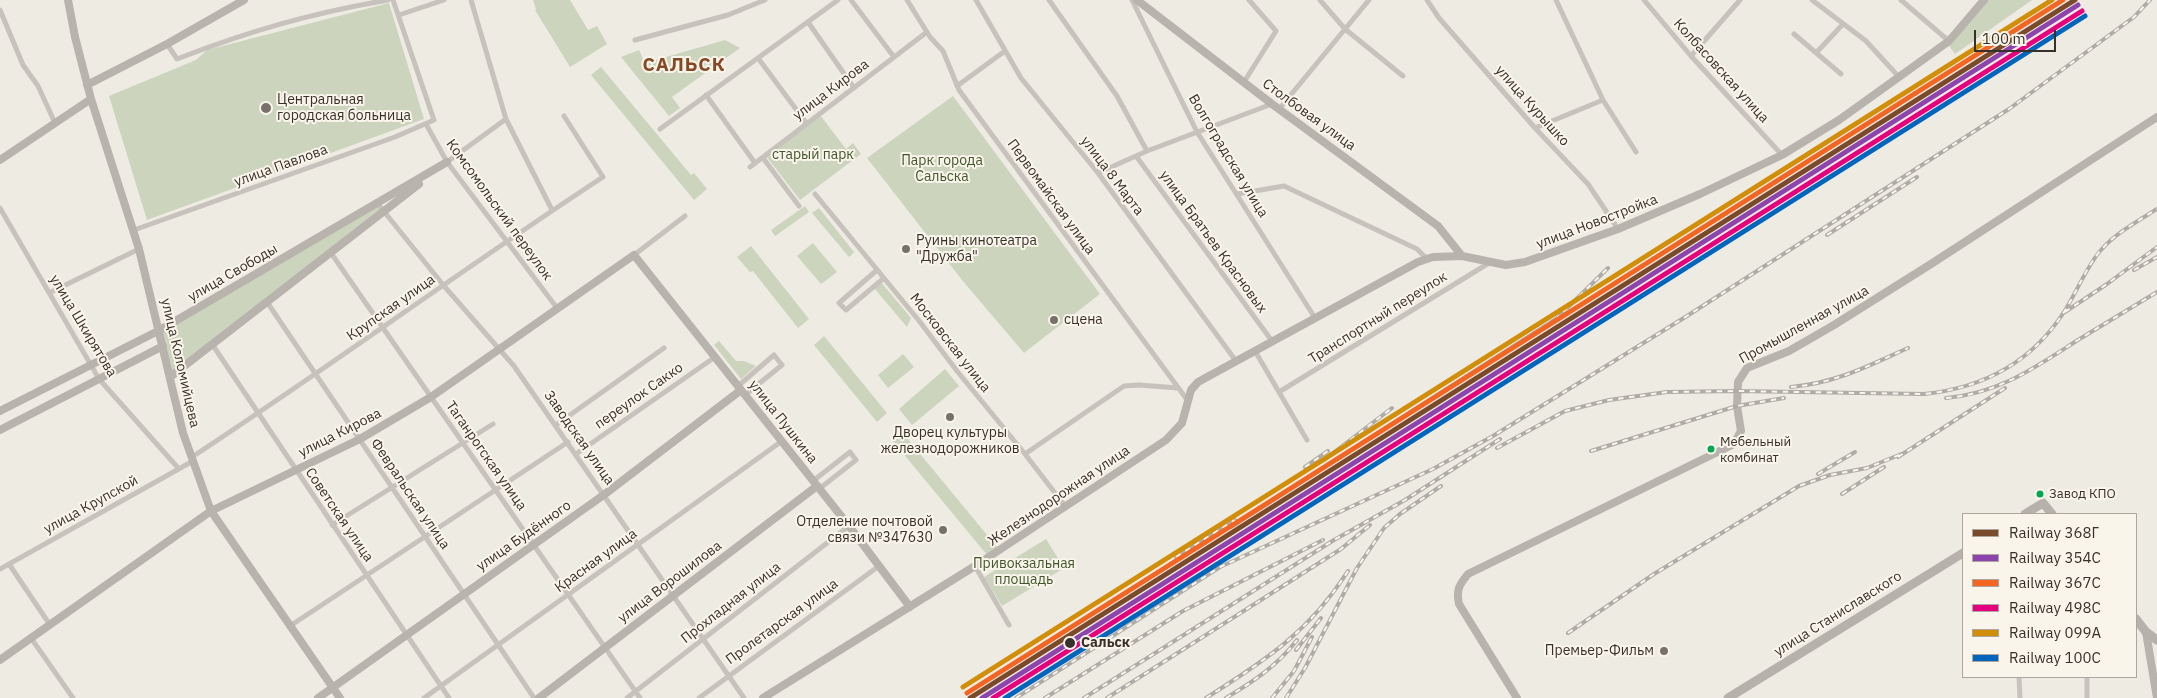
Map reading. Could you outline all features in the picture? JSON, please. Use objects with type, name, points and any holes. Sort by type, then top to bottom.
[{"type":"main road","name":"улица Коломийцева","points":[[68,0],[90,99],[134,230],[160,330],[183,433],[211,511],[340,698]]},
{"type":"main road","points":[[87,85],[167,44],[244,0]]},
{"type":"main road","name":"Столбовая улица","points":[[1137,0],[1272,104],[1280,108],[1438,226],[1462,256]]},
{"type":"main road","name":"улица Новостройка","points":[[1191,390],[1198,382],[1255,350],[1433,256],[1462,256],[1506,265],[1526,262],[1618,229],[1782,156],[1839,120],[1948,41],[1984,0]]},
{"type":"main road","points":[[0,160],[90,99]]},
{"type":"main road","name":"Промышленная улица","points":[[1517,698],[1459,604],[1456,592],[1459,584],[1468,574],[1734,444],[1741,431],[1737,406],[1738,382],[1747,368],[1789,351],[1834,325],[2157,117]]},
{"type":"main road","name":"улица Свободы","points":[[0,411],[160,330],[447,162]]},
{"type":"main road","name":"улица Свободы","points":[[170,377],[447,162]]},
{"type":"main road","name":"улица Кирова","points":[[0,660],[211,511],[360,439],[432,397],[634,255]]},
{"type":"main road","name":"улица Пушкина","points":[[634,255],[817,485],[910,607]]},
{"type":"main road","points":[[0,430],[163,346]]},
{"type":"main road","name":"улица Будённого","points":[[318,698],[605,494],[741,390]]},
{"type":"main road","name":"Железнодорожная улица","points":[[764,698],[975,566],[1166,440],[1182,423],[1191,390]]},
{"type":"main road","name":"улица Ворошилова","points":[[538,698],[817,485]]},
{"type":"main road","points":[[2027,513],[2043,503],[2051,513]]},
{"type":"main road","name":"улица Станиславского","points":[[1728,698],[1962,554]]},
{"type":"main road","points":[[2137,620],[2146,632],[2157,640]]},
{"type":"main road","points":[[2146,632],[2157,698]]},
{"type":"street","points":[[167,44],[176,59],[236,36],[283,22],[344,7],[388,0]]},
{"type":"street","points":[[393,0],[399,15],[444,0]]},
{"type":"street","points":[[471,0],[506,119],[552,210]]},
{"type":"street","points":[[635,40],[728,15],[765,0]]},
{"type":"street","points":[[660,129],[838,0]]},
{"type":"street","points":[[851,0],[894,57]]},
{"type":"street","name":"Первомайская улица","points":[[907,0],[927,32],[943,51],[957,86],[1017,171],[1188,401]]},
{"type":"street","name":"улица 8 Марта","points":[[976,0],[1021,78],[1098,174],[1236,361]]},
{"type":"street","points":[[1049,0],[1117,96],[1147,151]]},
{"type":"street","name":"Волгоградская улица","points":[[1132,0],[1198,132],[1315,318]]},
{"type":"street","points":[[1244,82],[1276,31],[1249,0]]},
{"type":"street","points":[[1320,0],[1345,29],[1403,76]]},
{"type":"street","points":[[1280,108],[1369,0]]},
{"type":"street","name":"улица Курышко","points":[[1427,0],[1439,18],[1535,128],[1588,184],[1618,229]]},
{"type":"street","points":[[1556,0],[1603,100],[1636,152]]},
{"type":"street","name":"Колбасовская улица","points":[[1644,0],[1691,56],[1782,156]]},
{"type":"street","points":[[1691,56],[1740,0]]},
{"type":"street","points":[[1812,0],[1866,41],[1899,77]]},
{"type":"street","points":[[1901,0],[1948,41]]},
{"type":"street","points":[[0,10],[23,65],[38,86],[55,123]]},
{"type":"street","name":"улица Павлова","points":[[134,230],[434,120],[399,15]]},
{"type":"street","points":[[808,22],[854,88]]},
{"type":"street","points":[[1816,53],[1843,24]]},
{"type":"street","name":"улица Кирова","points":[[750,167],[927,32]]},
{"type":"street","points":[[1794,34],[1841,74]]},
{"type":"street","points":[[957,86],[1005,51]]},
{"type":"street","points":[[758,58],[807,124]]},
{"type":"street","points":[[706,95],[755,163]]},
{"type":"street","points":[[1535,128],[1603,100]]},
{"type":"street","points":[[1098,174],[1147,151],[1272,104]]},
{"type":"street","name":"Крупская улица","points":[[193,459],[506,241],[602,177],[564,116]]},
{"type":"street","name":"улица Свободы","points":[[447,162],[506,119]]},
{"type":"street","name":"Комсомольский переулок","points":[[426,124],[447,162],[557,308]]},
{"type":"street","name":"улица Братьев Красновых","points":[[1136,156],[1272,341]]},
{"type":"street","points":[[763,158],[800,206]]},
{"type":"street","points":[[1237,194],[1284,186],[1418,249],[1426,259]]},
{"type":"street","name":"Московская улица","points":[[815,194],[1065,506]]},
{"type":"street","name":"Заводская улица","points":[[378,204],[444,286],[514,366],[605,494],[744,698]]},
{"type":"street","name":"улица Шкирятова","points":[[0,208],[99,379],[179,469]]},
{"type":"street","name":"улица Кирова","points":[[634,255],[685,216]]},
{"type":"street","points":[[49,292],[139,249]]},
{"type":"street","name":"Таганрогская улица","points":[[331,252],[640,698]]},
{"type":"street","name":"Транспортный переулок","points":[[1279,392],[1489,262]]},
{"type":"street","points":[[877,270],[839,302],[846,310],[884,278]]},
{"type":"street","name":"Февральская улица","points":[[267,302],[534,698]]},
{"type":"street","name":"Советская улица","points":[[212,344],[449,698]]},
{"type":"street","points":[[556,426],[664,348]]},
{"type":"street","points":[[1255,350],[1307,440]]},
{"type":"street","name":"улица Будённого","points":[[774,355],[782,365],[741,390],[774,355]]},
{"type":"street","name":"переулок Сакко","points":[[576,454],[715,357]]},
{"type":"street","points":[[1025,454],[1124,386],[1139,384],[1178,388]]},
{"type":"street","points":[[332,525],[493,424]]},
{"type":"street","points":[[290,626],[568,442]]},
{"type":"street","name":"Красная улица","points":[[424,698],[782,442]]},
{"type":"street","name":"улица Ворошилова","points":[[850,452],[856,460],[817,485],[850,452]]},
{"type":"street","name":"улица Крупской","points":[[0,569],[179,469],[193,459]]},
{"type":"street","name":"Прохладная улица","points":[[627,698],[849,526]]},
{"type":"street","points":[[9,564],[50,625]]},
{"type":"street","name":"Пролетарская улица","points":[[699,698],[879,566]]},
{"type":"street","points":[[975,566],[1009,625]]},
{"type":"street","points":[[31,638],[72,698]]},
{"type":"street","points":[[2019,678],[2020,698]]},
{"type":"street","points":[[2087,678],[2087,698]]},
{"type":"green space","points":[[533,0],[570,0],[588,30],[597,26],[607,44],[570,67],[535,10]]},
{"type":"green space","points":[[1988,0],[2032,0],[1955,54],[1949,46]]},
{"type":"green space","name":"Центральная городская больница","points":[[389,3],[424,119],[147,220],[109,96],[196,60],[207,50]]},
{"type":"green space","points":[[725,40],[740,48],[672,97],[680,108],[669,116],[621,57],[639,50],[645,63]]},
{"type":"green space","points":[[601,67],[691,175],[694,173],[707,189],[694,200],[591,75]]},
{"type":"green space","name":"Парк города Сальска","points":[[953,96],[1100,294],[1024,353],[962,280],[867,158]]},
{"type":"green space","name":"старый парк","points":[[820,115],[846,149],[853,143],[861,154],[800,200],[766,156]]},
{"type":"green space","points":[[378,204],[383,212],[170,377],[160,330]]},
{"type":"green space","points":[[805,206],[809,212],[775,236],[771,230]]},
{"type":"green space","points":[[819,208],[854,252],[849,257],[812,213]]},
{"type":"green space","points":[[813,243],[837,272],[821,284],[797,256]]},
{"type":"green space","points":[[751,246],[809,319],[798,328],[753,271],[750,272],[737,257]]},
{"type":"green space","points":[[881,282],[911,318],[907,327],[874,288]]},
{"type":"green space","points":[[824,336],[887,413],[877,422],[814,345]]},
{"type":"green space","points":[[719,341],[736,361],[744,361],[756,366],[741,379],[714,345]]},
{"type":"green space","points":[[903,354],[914,367],[888,388],[878,375]]},
{"type":"green space","points":[[945,369],[959,386],[912,425],[899,409]]},
{"type":"green space","points":[[902,432],[997,547],[987,555],[892,440]]},
{"type":"green space","name":"Привокзальная площадь","points":[[1046,539],[1064,568],[1002,606],[984,577]]},
{"type":"railway","points":[[1016,698],[1220,567],[1433,469],[1493,436],[1687,316],[2009,109],[2134,17],[2150,0]]},
{"type":"railway","points":[[1827,235],[1917,177]]},
{"type":"railway","points":[[1497,448],[1565,411],[1609,400],[1667,392],[1737,391],[1924,394],[1946,391],[1986,379],[2021,359],[2036,345],[2051,330],[2064,312],[2091,263],[2101,250],[2120,233],[2157,209]]},
{"type":"railway","points":[[2065,312],[2157,247]]},
{"type":"railway","points":[[2134,270],[2157,257]]},
{"type":"railway","points":[[1231,527],[1556,319],[1608,268]]},
{"type":"railway","points":[[1946,398],[1983,391],[2016,378],[2157,292]]},
{"type":"railway","points":[[1791,387],[1837,378],[1908,348]]},
{"type":"railway","points":[[1898,457],[2005,388]]},
{"type":"railway","points":[[1591,451],[1737,406],[1784,398]]},
{"type":"railway","points":[[1324,460],[1392,408]]},
{"type":"railway","points":[[1084,698],[1334,540],[1405,500],[1500,439]]},
{"type":"railway","points":[[1305,467],[1328,451]]},
{"type":"railway","points":[[1818,474],[1855,452]]},
{"type":"railway","points":[[1568,633],[1654,574],[1799,486],[1830,475],[1867,468],[1904,453]]},
{"type":"railway","points":[[1842,494],[1884,467]]},
{"type":"railway","points":[[1286,698],[1305,668],[1357,568],[1384,528],[1400,514],[1441,486]]},
{"type":"railway","points":[[1176,557],[1235,520]]},
{"type":"railway","points":[[1107,698],[1341,549],[1370,525]]},
{"type":"railway","points":[[1045,698],[1183,611],[1323,540]]},
{"type":"railway","points":[[1206,698],[1248,671],[1302,628],[1318,611],[1348,571]]},
{"type":"railway","points":[[1296,650],[1321,618]]},
{"type":"railway","points":[[1272,698],[1294,671],[1312,637]]},
{"type":"railway","points":[[1226,698],[1265,672],[1297,640]]},
{"type":"rail line","name":"099А","points":[[963,687],[2052,0]]},
{"type":"rail line","name":"367С","points":[[967,693],[2063,0]]},
{"type":"rail line","name":"368Г","points":[[970,698],[2075,0]]},
{"type":"rail line","name":"354С","points":[[982,698],[2078,5]]},
{"type":"rail line","name":"498С","points":[[993,698],[2082,11]]},
{"type":"rail line","name":"100C","points":[[1005,698],[2085,16]]},
{"type":"place","name":"Центральная городская больница","points":[[266,108]]},
{"type":"place","name":"Руины кинотеатра \"Дружба\"","points":[[906,249]]},
{"type":"place","name":"сцена","points":[[1054,320]]},
{"type":"place","name":"Дворец культуры железнодорожников","points":[[950,417]]},
{"type":"place","name":"Мебельный комбинат","points":[[1711,449]]},
{"type":"place","name":"Завод КПО","points":[[2040,494]]},
{"type":"place","name":"Отделение почтовой связи №347630","points":[[943,530]]},
{"type":"place","name":"Сальск","points":[[1070,643]]},
{"type":"place","name":"Премьер-Фильм","points":[[1664,651]]},
{"type":"district","name":"САЛЬСК","points":[[684,66]]}]
